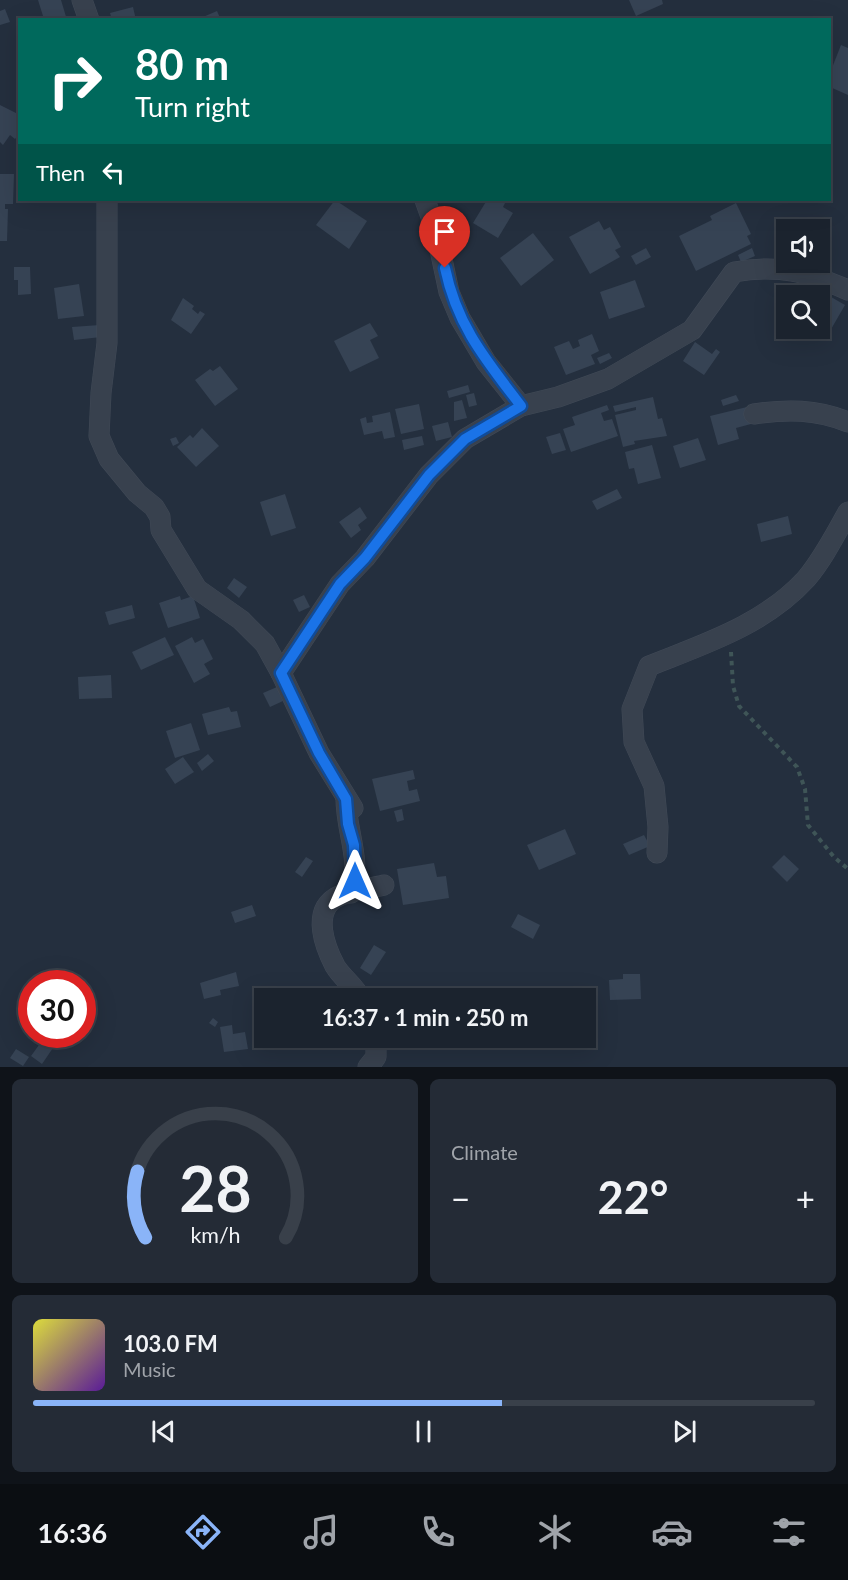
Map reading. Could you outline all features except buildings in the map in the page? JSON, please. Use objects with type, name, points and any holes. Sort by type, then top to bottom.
[{"type":"street","points":[[82,0],[88,18]]},
{"type":"street","points":[[107,201],[107,343],[99,436],[109,459],[136,493],[154,507],[160,518],[161,530],[197,590],[241,620],[265,644],[281,673],[319,753],[350,804],[356,872],[351,893]]},
{"type":"street","points":[[425,201],[438,240],[450,292],[460,318],[486,362],[521,406]]},
{"type":"street","points":[[281,673],[340,584],[370,551],[429,475],[465,439],[521,406],[558,397],[608,379],[692,330],[734,272],[760,268],[786,268],[848,290]]},
{"type":"street","points":[[754,414],[810,411],[848,422]]},
{"type":"street","points":[[657,854],[658,827],[654,786],[634,742],[632,709],[637,691],[649,666],[731,633],[780,603],[806,579],[830,546],[848,512]]},
{"type":"street","points":[[352,988],[336,967],[323,936],[323,915],[327,904],[337,897],[384,885]]},
{"type":"street","points":[[368,1067],[376,1057],[376,1048]]},
{"type":"path","points":[[731,633],[732,675],[739,706],[797,767],[805,789],[808,825],[834,857],[848,870]]},
{"type":"route","points":[[355,881],[354,845],[346,814],[346,799],[319,753],[281,673],[340,584],[365,558],[429,475],[465,439],[505,413],[521,406],[471,339],[452,299],[445,268]]}]
